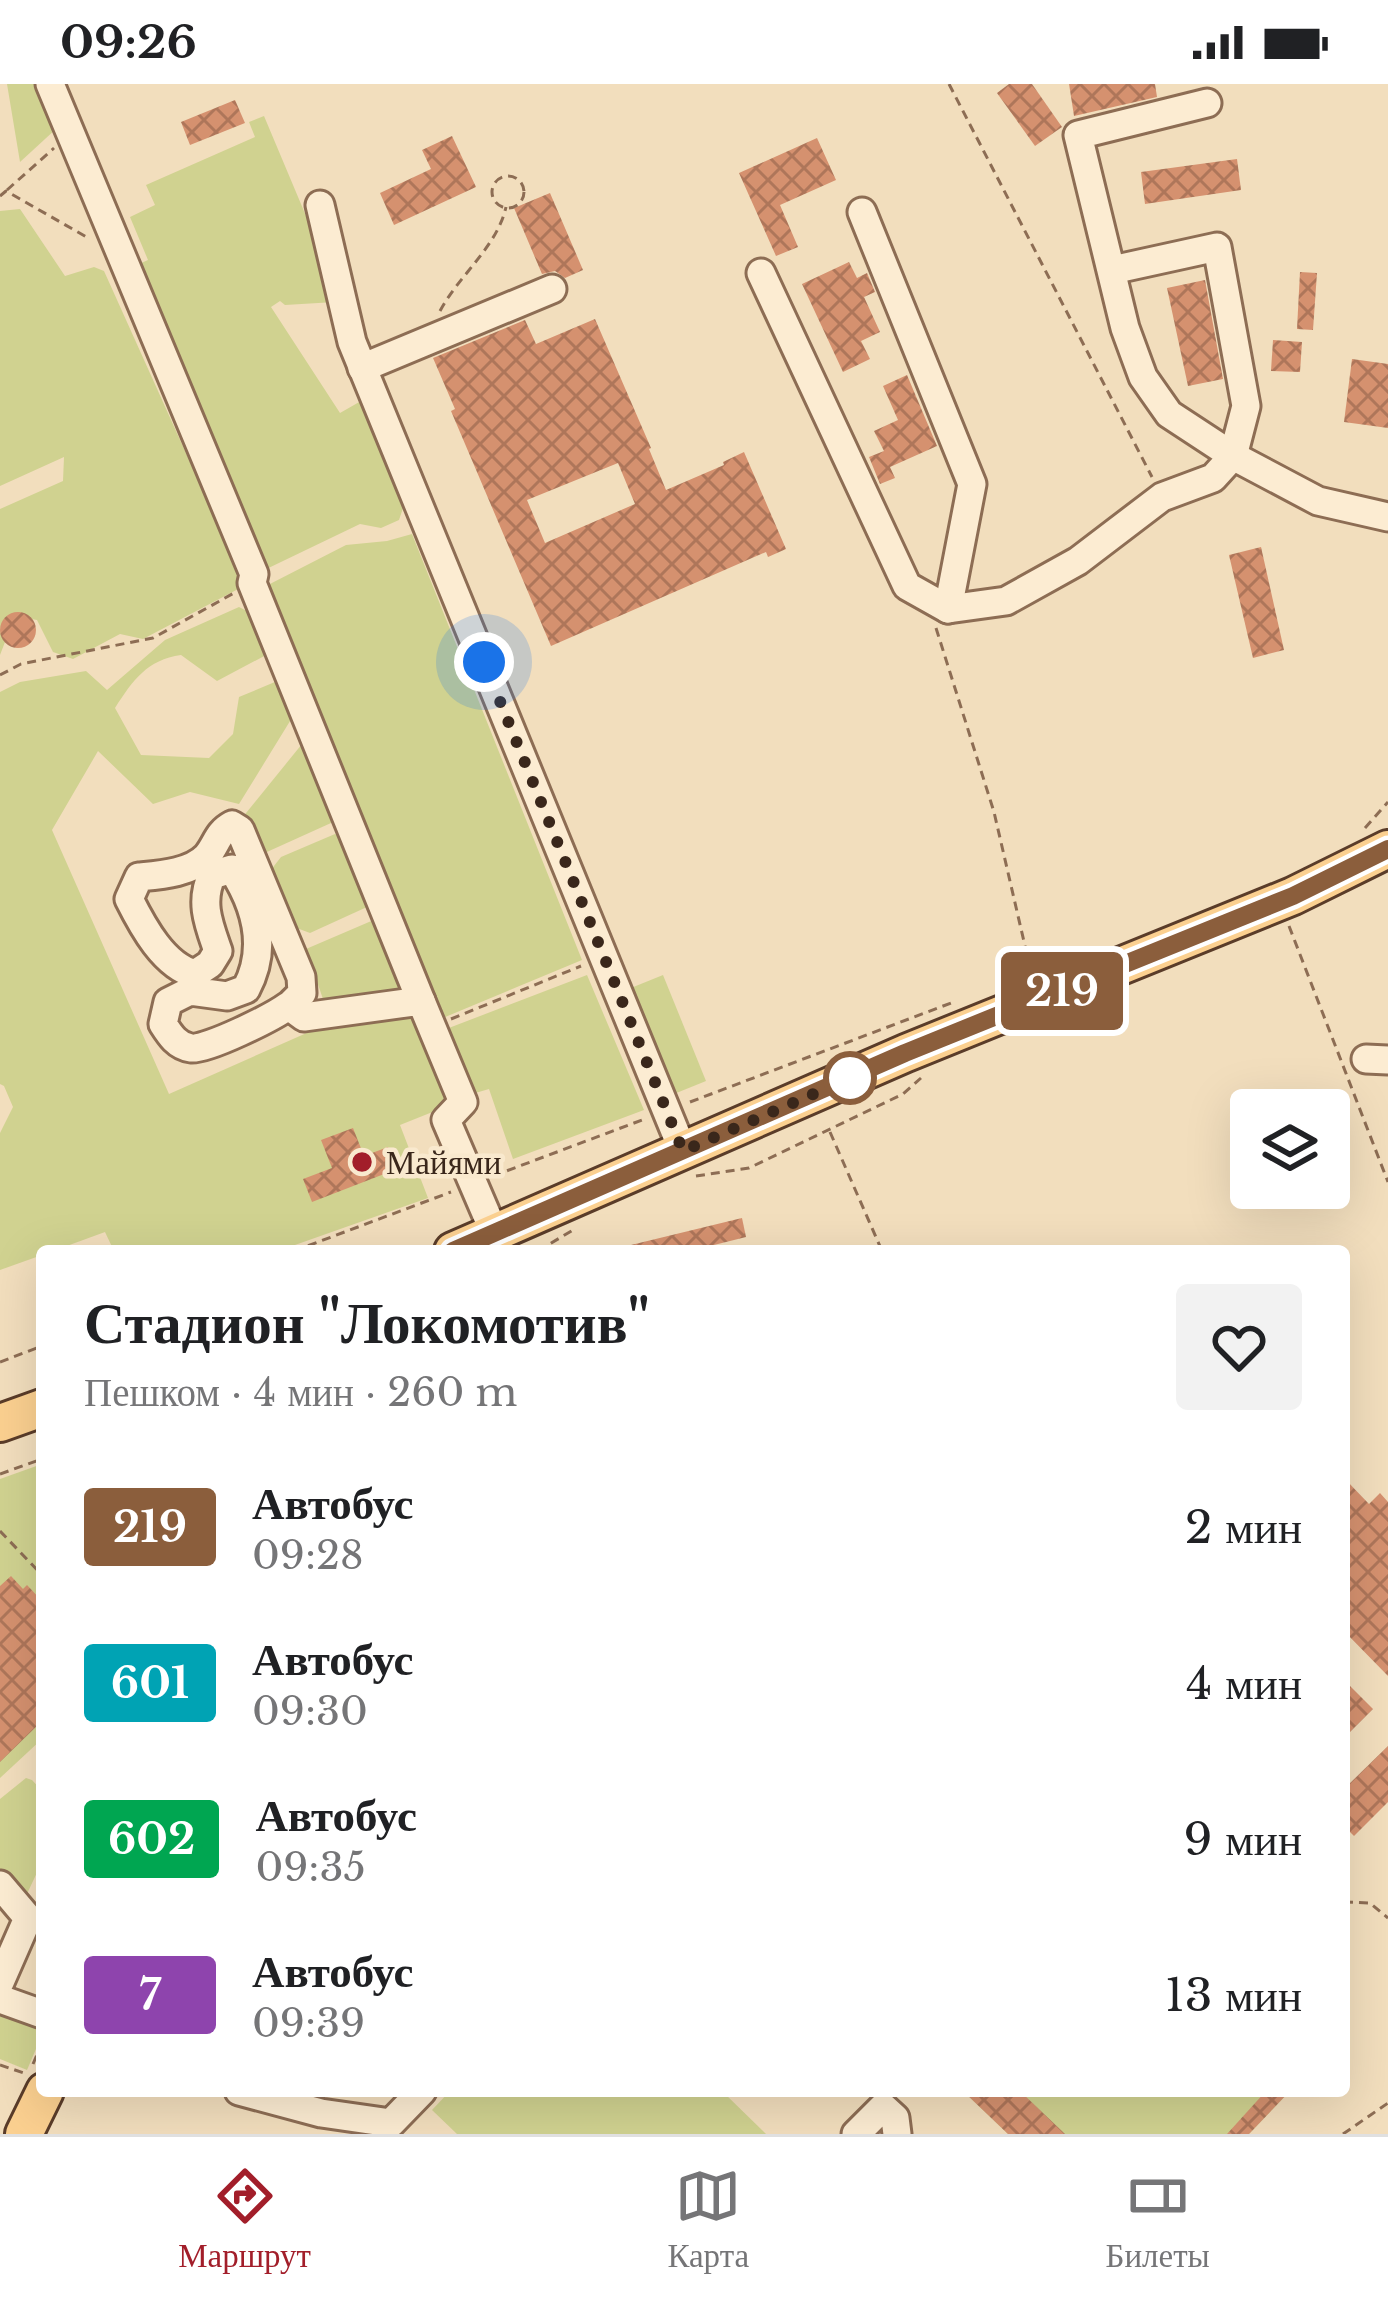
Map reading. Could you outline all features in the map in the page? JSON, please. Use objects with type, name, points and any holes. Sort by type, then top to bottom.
[{"type":"main road","points":[[466,1245],[682,1165],[905,1053],[1289,906],[1388,849]]},
{"type":"main road","points":[[0,1423],[36,1410]]},
{"type":"main road","points":[[24,2134],[36,2087]]},
{"type":"street","points":[[50,84],[254,574],[252,583],[463,1102],[446,1120],[494,1232]]},
{"type":"street","points":[[1207,103],[1171,108],[1078,135],[1124,328],[1143,377],[1169,414],[1233,456],[1318,501],[1388,517]]},
{"type":"street","points":[[320,205],[352,342],[605,957],[682,1165]]},
{"type":"street","points":[[862,212],[973,484],[948,609]]},
{"type":"street","points":[[761,273],[908,586],[948,609],[1006,601],[1078,562],[1162,497],[1213,478],[1233,456],[1246,406],[1217,247],[1112,270]]},
{"type":"street","points":[[362,368],[551,289]]},
{"type":"street","points":[[232,825],[240,830],[301,977],[302,993],[289,1006],[200,1048],[185,1048],[171,1037],[163,1024],[168,1003],[190,991],[227,996],[246,989],[256,971],[259,948],[254,915],[232,869],[212,875],[206,888],[205,915],[218,951],[196,974],[180,970],[139,920],[129,899],[139,877],[192,866],[208,855],[224,829],[232,825]]},
{"type":"street","points":[[289,1006],[304,1017],[426,1014]]},
{"type":"street","points":[[0,1886],[28,1918],[0,1982]]},
{"type":"street","points":[[0,1999],[36,2012]]},
{"type":"street","points":[[261,2097],[321,2113],[392,2123],[416,2097]]},
{"type":"street","points":[[863,2114],[883,2107],[895,2118],[897,2134]]},
{"type":"path","points":[[949,84],[1162,497]]},
{"type":"path","points":[[6,191],[71,133]]},
{"type":"path","points":[[509,175],[519,179],[524,194],[519,203],[506,208],[495,202],[492,192],[495,182],[509,175]]},
{"type":"path","points":[[428,340],[451,290],[502,224],[506,208]]},
{"type":"path","points":[[0,675],[21,664],[153,638],[252,583]]},
{"type":"path","points":[[948,609],[931,610],[994,812],[1031,973]]},
{"type":"path","points":[[1289,906],[1388,1182]]},
{"type":"path","points":[[426,1014],[605,957]]},
{"type":"path","points":[[682,1165],[749,1168],[903,1094],[933,1068]]},
{"type":"path","points":[[830,1131],[879,1245]]},
{"type":"path","points":[[548,1245],[573,1230]]},
{"type":"path","points":[[0,1362],[36,1348]]},
{"type":"path","points":[[0,1474],[36,1462]]},
{"type":"path","points":[[0,1531],[36,1569]]},
{"type":"path","points":[[1350,1902],[1370,1904],[1388,1918]]},
{"type":"path","points":[[0,2065],[36,2083]]},
{"type":"path","points":[[1343,2134],[1388,2103]]},
{"type":"green space","points":[[7,84],[37,84],[57,128],[20,162]]},
{"type":"green space","points":[[264,116],[330,273],[335,302],[285,305],[280,301],[271,307],[340,413],[361,401],[403,508],[399,520],[381,528],[360,524],[256,574],[130,268],[148,260],[130,217],[155,205],[146,185],[255,137],[249,122]]},
{"type":"green space","points":[[20,209],[65,276],[94,267],[104,271],[244,582],[143,639],[120,634],[73,659],[53,652],[37,620],[15,616],[0,655],[0,509],[63,481],[64,457],[0,486],[0,211]]},
{"type":"green space","points":[[412,534],[582,960],[438,1020],[266,586],[346,545]]},
{"type":"green space","points":[[239,607],[266,621],[268,654],[217,681],[181,655],[159,661],[142,673],[115,708],[141,755],[209,758],[233,734],[239,697],[282,679],[295,713],[239,804],[190,792],[153,804],[98,751],[52,830],[169,1094],[336,1020],[419,1014],[455,1103],[400,1125],[428,1198],[295,1245],[111,1245],[105,1232],[69,1245],[36,1245],[36,1257],[0,1270],[0,1133],[13,1107],[0,1084],[0,692],[20,682],[86,671],[107,690],[165,640]]},
{"type":"green space","points":[[302,744],[315,748],[339,808],[331,823],[258,856],[242,818]]},
{"type":"green space","points":[[335,834],[350,840],[374,894],[367,907],[310,933],[294,927],[267,875],[281,857]]},
{"type":"green space","points":[[376,919],[409,989],[325,1005],[306,949]]},
{"type":"green space","points":[[587,975],[644,1110],[513,1159],[489,1089],[465,1096],[441,1031]]},
{"type":"green space","points":[[663,975],[706,1081],[669,1096],[626,990]]},
{"type":"green space","points":[[36,1466],[36,1745],[0,1778],[0,1479]]},
{"type":"green space","points":[[26,1778],[36,1784],[36,1875],[25,1898],[0,1886],[0,1799]]},
{"type":"green space","points":[[0,2009],[36,2022],[36,2049],[27,2070],[0,2059]]},
{"type":"green space","points":[[444,2097],[728,2097],[766,2134],[457,2134],[432,2110]]},
{"type":"green space","points":[[969,2097],[1284,2097],[1249,2134],[1008,2134]]},
{"type":"building","points":[[1009,84],[1032,84],[1062,127],[1035,146],[997,93]]},
{"type":"building","points":[[1069,84],[1155,84],[1157,97],[1074,116]]},
{"type":"building","points":[[235,100],[245,123],[190,145],[181,122]]},
{"type":"building","points":[[452,136],[476,187],[394,225],[380,193],[431,169],[422,150]]},
{"type":"building","points":[[817,138],[836,180],[780,205],[798,247],[776,256],[739,173]]},
{"type":"building","points":[[1237,159],[1241,190],[1145,204],[1141,172]]},
{"type":"building","points":[[550,193],[583,270],[565,278],[555,271],[542,274],[514,208]]},
{"type":"building","points":[[849,262],[857,278],[867,273],[875,292],[864,297],[880,332],[861,341],[870,359],[843,372],[802,284]]},
{"type":"building","points":[[1300,272],[1317,273],[1313,330],[1297,329]]},
{"type":"building","points":[[1205,280],[1223,379],[1188,386],[1167,288]]},
{"type":"building","points":[[595,319],[666,490],[744,452],[786,549],[768,557],[766,552],[551,646],[433,358],[525,320],[536,344]],"holes":[[[618,463],[635,504],[545,543],[527,500]]]},
{"type":"building","points":[[1273,340],[1302,342],[1300,372],[1271,371]]},
{"type":"building","points":[[1352,359],[1388,364],[1388,428],[1344,422]]},
{"type":"building","points":[[907,375],[937,446],[890,467],[895,478],[880,484],[869,457],[884,451],[874,431],[898,420],[883,386]]},
{"type":"building","points":[[1261,547],[1284,650],[1253,658],[1229,555]]},
{"type":"building","points":[[18,612],[31,617],[36,630],[31,643],[18,648],[5,643],[0,630],[5,617]]},
{"type":"building","name":"Майями","points":[[353,1128],[364,1156],[388,1147],[397,1169],[312,1202],[303,1179],[332,1168],[321,1140]]},
{"type":"building","points":[[742,1218],[746,1237],[714,1245],[631,1245]]},
{"type":"building","points":[[1350,1484],[1369,1504],[1380,1493],[1388,1502],[1388,1676],[1350,1637]]},
{"type":"building","points":[[11,1576],[36,1595],[36,1727],[0,1762],[0,1586]]},
{"type":"building","points":[[1350,1686],[1373,1709],[1350,1732]]},
{"type":"building","points":[[1388,1746],[1388,1802],[1354,1836],[1350,1832],[1350,1783]]},
{"type":"building","points":[[969,2097],[1026,2097],[1065,2134],[1008,2134]]},
{"type":"building","points":[[1261,2097],[1284,2097],[1249,2134],[1227,2134]]},
{"type":"bus line","name":"219","points":[[466,1245],[905,1053],[1293,896],[1388,849]]},
{"type":"place","name":"Майями","points":[[362,1162]]},
{"type":"route","points":[[484,662],[683,1151],[850,1078]]}]
